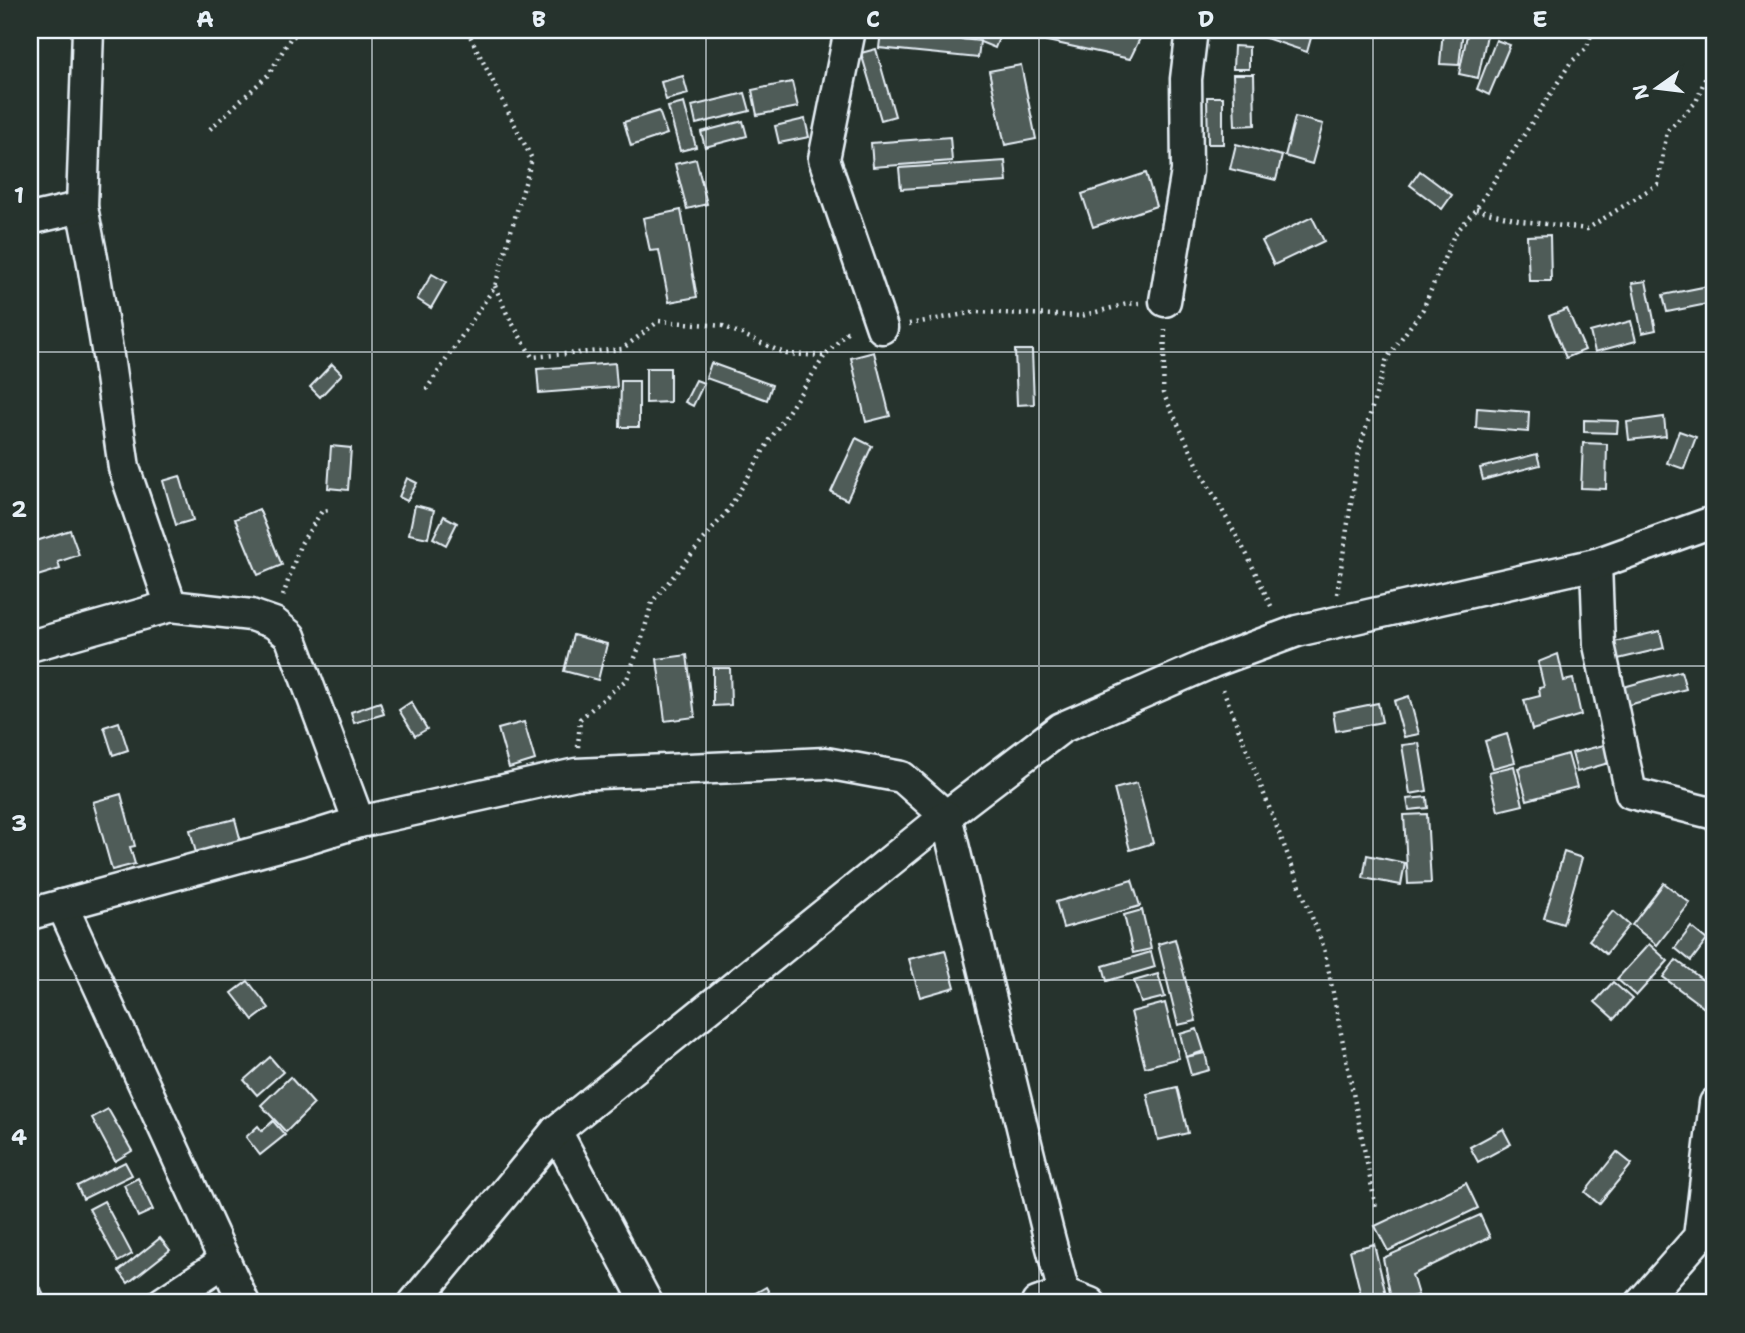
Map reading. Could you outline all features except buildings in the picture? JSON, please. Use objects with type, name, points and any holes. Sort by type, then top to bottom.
[{"type":"street","points":[[88,30],[82,182],[124,468],[171,606]]},
{"type":"street","points":[[850,30],[824,159],[882,328]]},
{"type":"street","points":[[1165,301],[1187,171],[1186,79],[1192,30]]},
{"type":"street","points":[[30,219],[82,182]]},
{"type":"street","points":[[414,1303],[556,1131],[946,816],[1061,728],[1213,662],[1297,631],[1595,564],[1715,522]]},
{"type":"street","points":[[1595,564],[1599,645],[1631,793],[1715,814]]},
{"type":"street","points":[[30,646],[171,606],[251,615],[274,623],[290,636],[359,822]]},
{"type":"street","points":[[30,914],[359,822],[576,774],[826,763],[902,777],[946,816],[1064,1300]]},
{"type":"street","points":[[62,905],[244,1303]]},
{"type":"street","points":[[1641,1303],[1699,1237],[1715,1103]]},
{"type":"street","points":[[556,1131],[647,1303]]},
{"type":"street","points":[[162,1303],[225,1261]]},
{"type":"path","points":[[209,129],[269,74],[291,37],[312,30]]},
{"type":"path","points":[[426,390],[495,286],[531,159],[467,30]]},
{"type":"path","points":[[1335,603],[1359,451],[1387,358],[1423,309],[1454,235],[1476,209],[1571,62],[1586,49],[1593,30]]},
{"type":"path","points":[[1476,209],[1522,221],[1587,229],[1658,184],[1667,131],[1696,102],[1715,54]]},
{"type":"path","points":[[495,286],[507,314],[532,357],[622,349],[659,321],[723,326],[786,354],[825,356]]},
{"type":"path","points":[[576,774],[580,719],[627,679],[652,602],[729,509],[771,438],[825,356],[847,332],[976,312],[1080,316],[1127,304],[1165,301],[1163,393],[1272,608],[1255,647]]},
{"type":"path","points":[[274,623],[300,545],[322,511],[330,510]]},
{"type":"path","points":[[1213,662],[1324,948],[1376,1208]]}]
